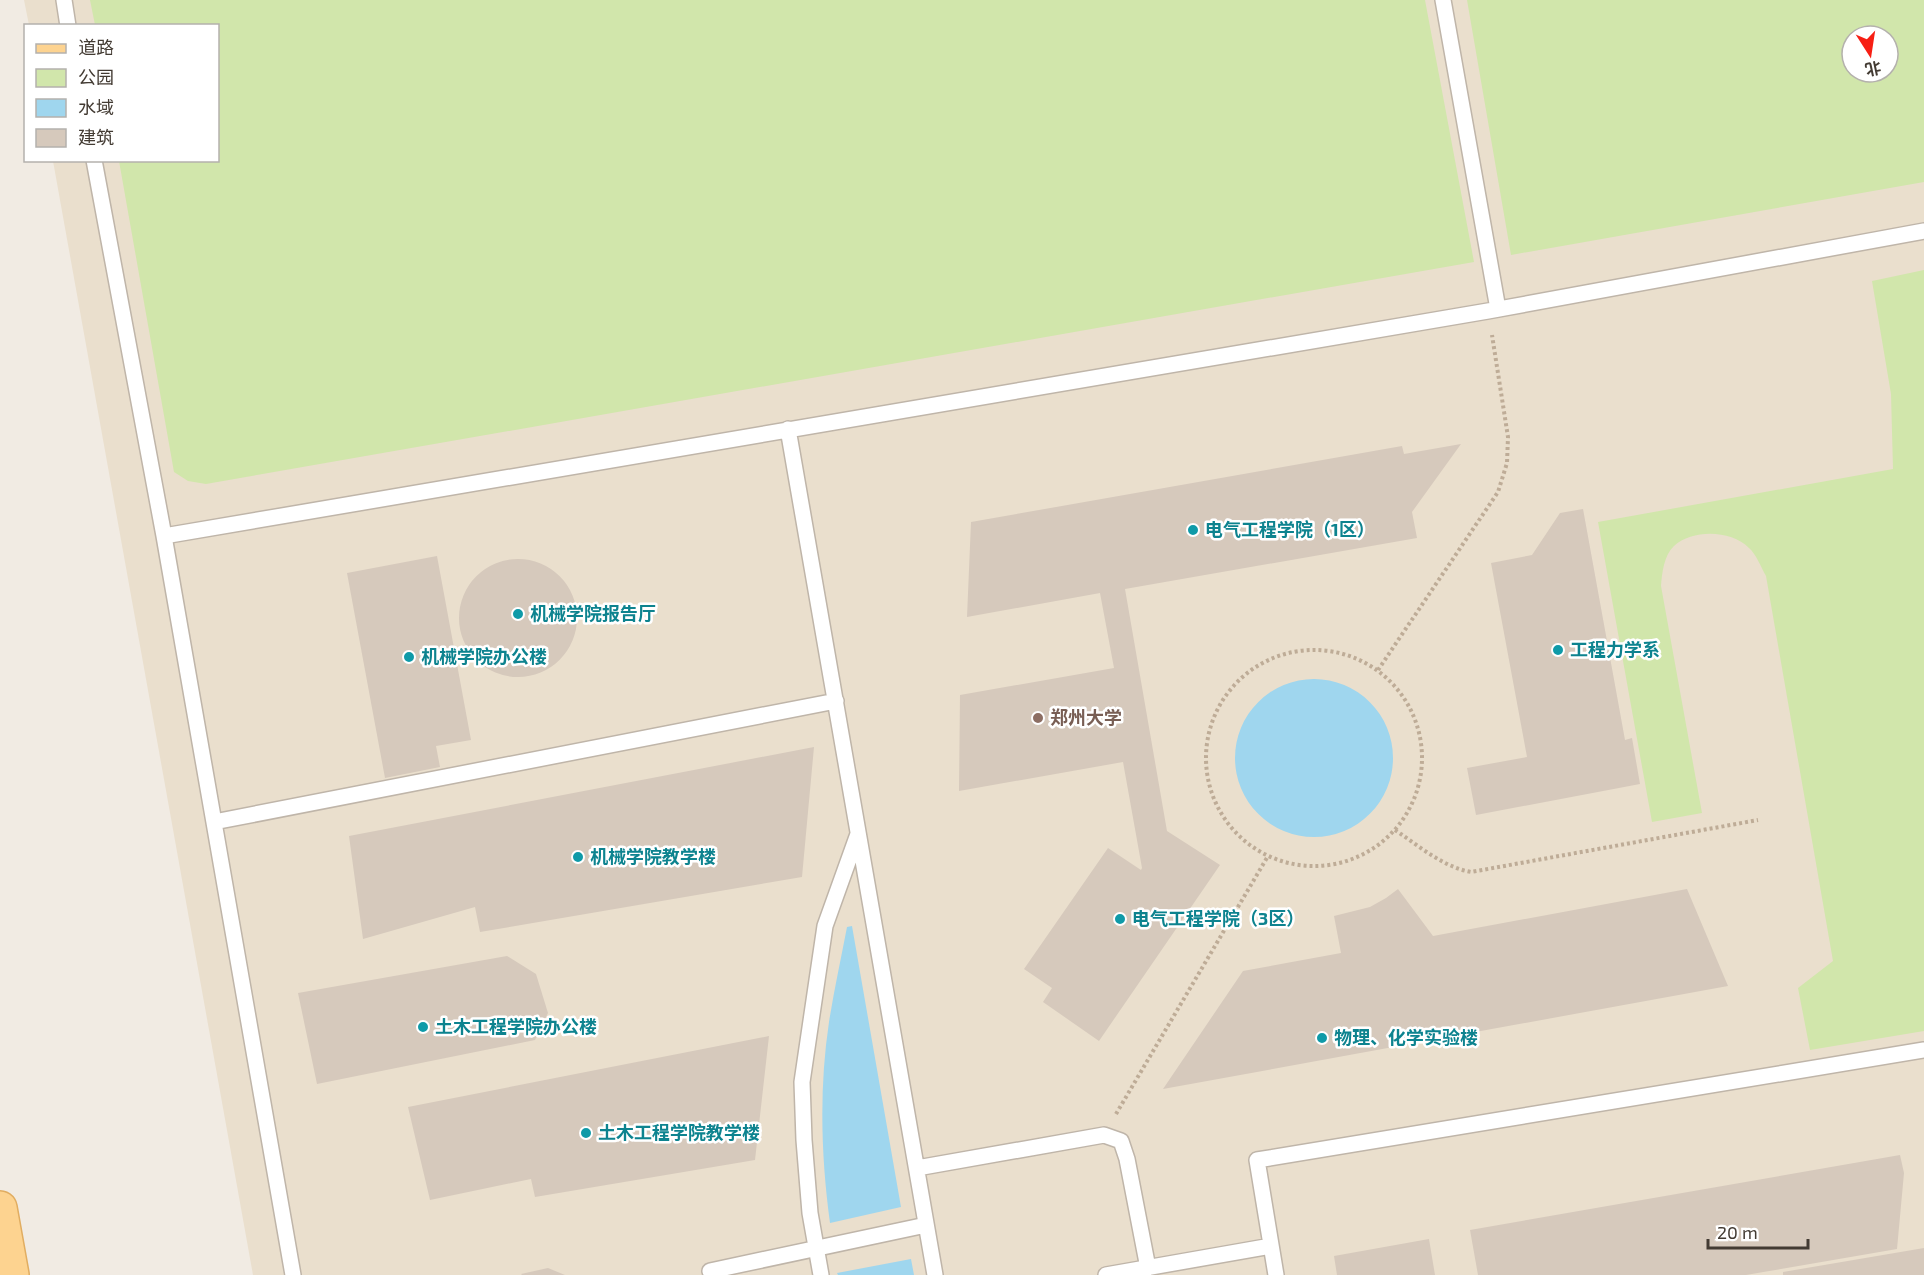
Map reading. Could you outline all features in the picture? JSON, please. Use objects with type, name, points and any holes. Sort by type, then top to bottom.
[{"type":"main road","points":[[0,1208],[12,1275]]},
{"type":"lane","points":[[64,0],[68,24]]},
{"type":"lane","points":[[1443,0],[1493,310]]},
{"type":"lane","points":[[94,162],[164,536],[293,1275]]},
{"type":"lane","points":[[164,536],[1493,310],[1924,231]]},
{"type":"lane","points":[[788,429],[935,1275]]},
{"type":"lane","points":[[214,822],[836,701]]},
{"type":"lane","points":[[821,1275],[810,1213],[802,1082],[825,926],[858,833]]},
{"type":"lane","points":[[1276,1275],[1257,1160],[1924,1050]]},
{"type":"lane","points":[[917,1168],[1104,1135],[1121,1141],[1127,1159],[1148,1268]]},
{"type":"lane","points":[[710,1271],[926,1225]]},
{"type":"lane","points":[[1106,1275],[1271,1246]]},
{"type":"path","points":[[1378,670],[1498,492],[1507,463],[1508,437],[1493,310]]},
{"type":"path","points":[[1309,650],[1333,651],[1356,658],[1378,670],[1396,686],[1410,706],[1419,728],[1423,752],[1422,776],[1415,799],[1405,818],[1377,847],[1339,864],[1298,866],[1278,861],[1241,839],[1227,824],[1216,805],[1205,764],[1207,739],[1214,716],[1226,695],[1242,677],[1262,663],[1284,654],[1309,650]]},
{"type":"path","points":[[1395,830],[1443,862],[1458,870],[1471,872],[1758,820]]},
{"type":"path","points":[[1104,1135],[1268,856]]},
{"type":"shaded area","name":"郑州大学","points":[[24,0],[1924,0],[1924,1275],[253,1275],[53,162],[219,162],[219,24],[29,24]]},
{"type":"green space","points":[[90,0],[1425,0],[1474,262],[206,484],[188,481],[174,472],[119,162],[219,162],[219,24],[95,24]]},
{"type":"green space","points":[[1467,0],[1924,0],[1924,182],[1511,255]]},
{"type":"green space","points":[[1924,270],[1924,1031],[1810,1050],[1798,988],[1833,961],[1766,576],[1749,548],[1741,542],[1722,535],[1701,534],[1682,540],[1668,554],[1661,586],[1702,813],[1652,822],[1598,522],[1893,469],[1891,394],[1872,281]]},
{"type":"water","points":[[1314,679],[1344,685],[1358,692],[1370,702],[1380,714],[1387,728],[1393,758],[1387,788],[1380,802],[1370,814],[1358,824],[1344,831],[1314,837],[1284,831],[1270,824],[1258,814],[1248,802],[1241,788],[1235,758],[1241,728],[1248,714],[1258,702],[1270,692],[1284,685]]},
{"type":"water","points":[[852,926],[901,1207],[830,1223],[823,1148],[824,1072],[835,986],[847,927]]},
{"type":"water","points":[[911,1259],[914,1275],[838,1275],[837,1273]]},
{"type":"building","points":[[1461,444],[1412,512],[1417,538],[1125,589],[1167,831],[1220,865],[1099,1041],[1043,1002],[1052,988],[1024,969],[1108,848],[1141,870],[1142,868],[1123,762],[959,791],[960,695],[1114,668],[1100,593],[967,617],[971,522],[1402,446],[1404,454]]},
{"type":"building","name":"工程力学系","points":[[1583,509],[1625,740],[1632,738],[1640,784],[1476,815],[1467,768],[1527,757],[1491,563],[1532,555],[1560,513]]},
{"type":"building","name":"机械学院办公楼","points":[[437,556],[471,740],[436,746],[440,767],[385,778],[347,573]]},
{"type":"building","name":"机械学院报告厅","points":[[518,559],[540,564],[560,576],[572,596],[577,618],[572,640],[560,660],[540,672],[518,677],[496,672],[476,660],[464,640],[459,618],[464,596],[476,576],[496,564]]},
{"type":"building","name":"机械学院教学楼","points":[[814,747],[802,877],[480,932],[475,907],[363,939],[349,836]]},
{"type":"building","name":"物理、化学实验楼","points":[[1398,889],[1433,936],[1687,889],[1728,986],[1163,1089],[1243,971],[1341,953],[1334,916],[1370,907]]},
{"type":"building","name":"土木工程学院办公楼","points":[[507,956],[536,974],[548,1013],[535,1040],[317,1084],[298,993]]},
{"type":"building","name":"土木工程学院教学楼","points":[[769,1036],[755,1160],[535,1197],[531,1179],[430,1200],[408,1107]]},
{"type":"building","points":[[1900,1155],[1904,1173],[1897,1249],[1746,1275],[1478,1275],[1470,1230]]},
{"type":"building","points":[[1429,1239],[1435,1275],[1337,1275],[1334,1256]]},
{"type":"building","points":[[1924,1248],[1924,1275],[1783,1275],[1783,1272]]},
{"type":"building","points":[[548,1268],[565,1275],[521,1274]]},
{"type":"place","name":"电气工程学院（1区）","points":[[1193,530]]},
{"type":"place","name":"机械学院报告厅","points":[[518,614]]},
{"type":"place","name":"工程力学系","points":[[1558,650]]},
{"type":"place","name":"机械学院办公楼","points":[[409,657]]},
{"type":"place","name":"郑州大学","points":[[1038,718]]},
{"type":"place","name":"机械学院教学楼","points":[[578,857]]},
{"type":"place","name":"电气工程学院（3区）","points":[[1120,919]]},
{"type":"place","name":"土木工程学院办公楼","points":[[423,1027]]},
{"type":"place","name":"物理、化学实验楼","points":[[1322,1038]]},
{"type":"place","name":"土木工程学院教学楼","points":[[586,1133]]}]
